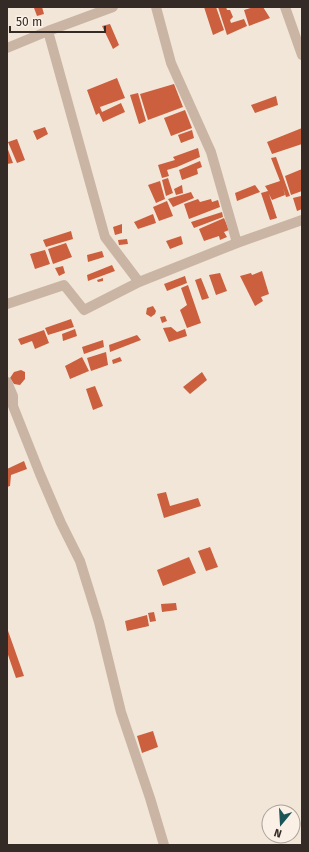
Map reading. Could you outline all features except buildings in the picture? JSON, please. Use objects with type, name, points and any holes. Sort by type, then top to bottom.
[{"type":"street","points":[[7,48],[113,7]]},
{"type":"street","points":[[156,7],[171,63],[211,152],[237,243]]},
{"type":"street","points":[[285,7],[302,55]]},
{"type":"street","points":[[48,31],[105,237],[139,282]]},
{"type":"street","points":[[7,304],[64,285],[84,310],[139,282],[237,243],[302,220]]},
{"type":"street","points":[[7,382],[13,396],[13,406],[40,474],[61,523],[80,561],[99,622],[121,712],[164,845]]}]
